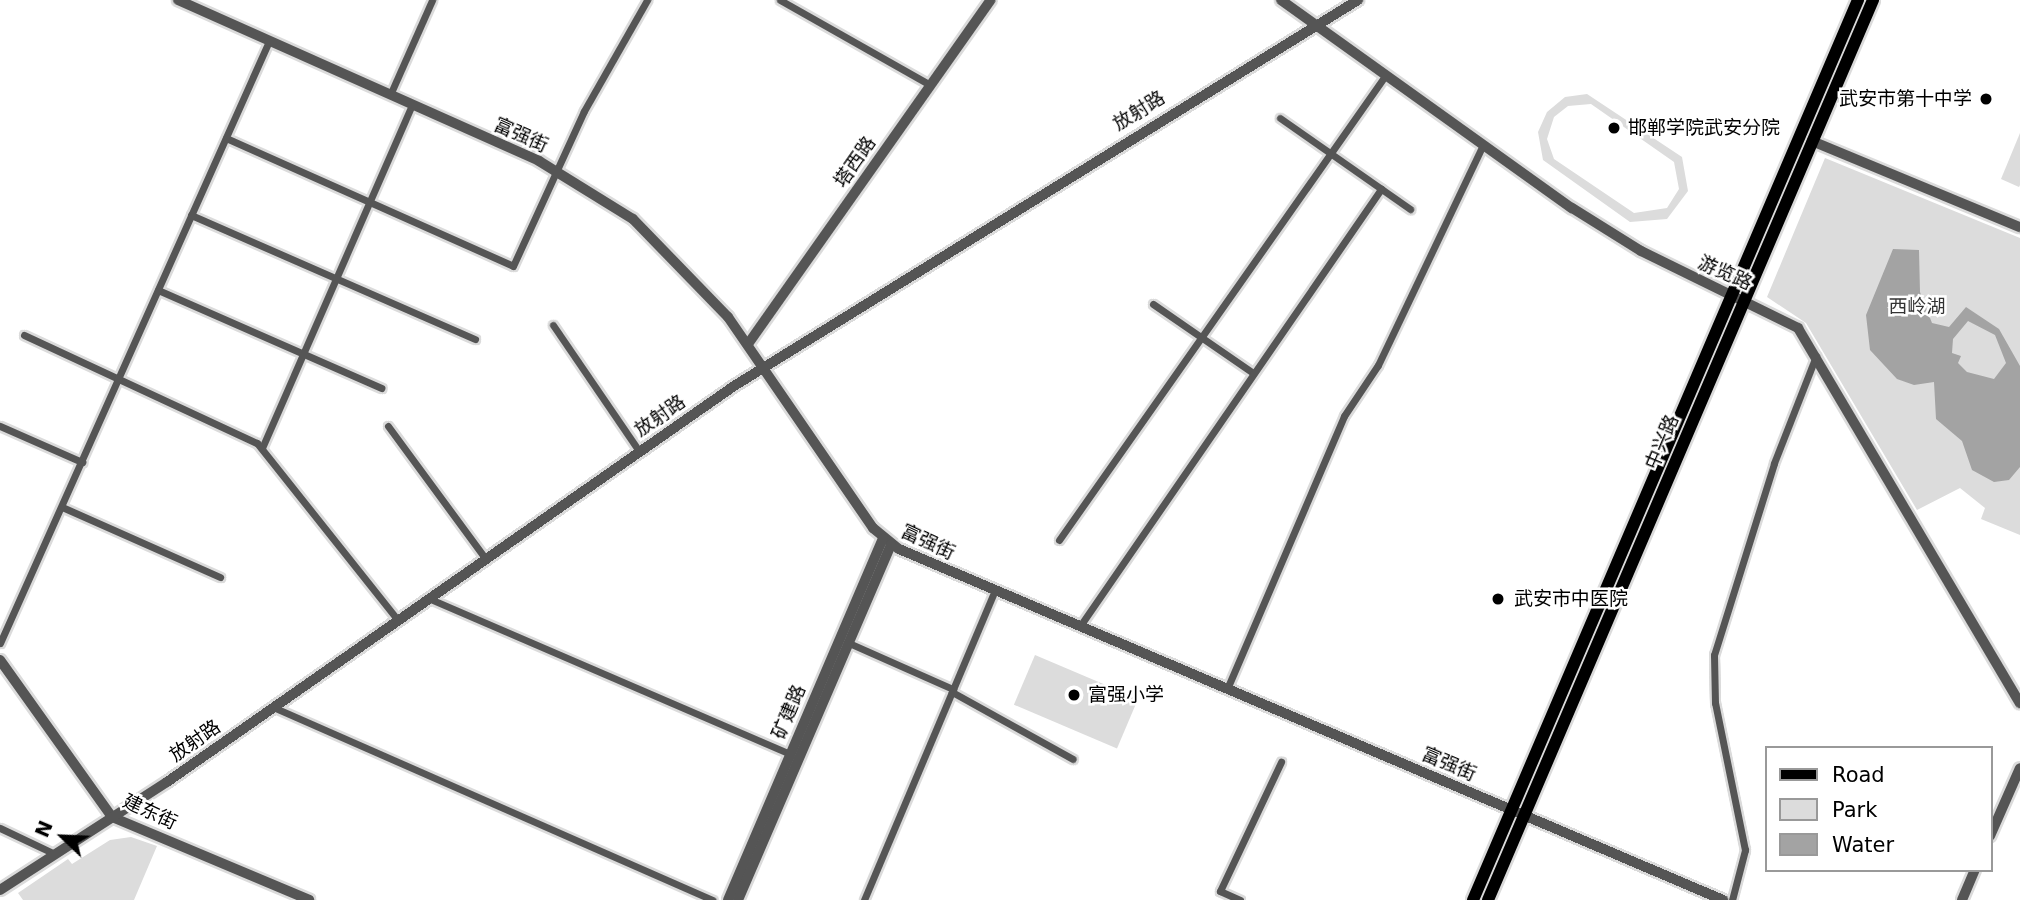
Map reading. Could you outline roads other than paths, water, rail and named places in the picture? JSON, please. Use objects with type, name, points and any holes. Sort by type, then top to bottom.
[{"type":"main road","name":"中兴路","points":[[1474,900],[1518,812],[1737,299],[1858,0]]},
{"type":"main road","name":"中兴路","points":[[1737,299],[1812,141],[1873,0]]},
{"type":"main road","name":"中兴路","points":[[1488,900],[1518,812]]},
{"type":"street","name":"富强街","points":[[178,0],[555,170],[661,242],[765,366],[887,542],[1723,900]]},
{"type":"street","points":[[390,95],[432,0]]},
{"type":"street","points":[[226,138],[513,266],[555,170],[646,0]]},
{"type":"street","points":[[780,0],[930,85]]},
{"type":"street","name":"塔西路","points":[[748,344],[991,0]]},
{"type":"street","name":"游览路","points":[[1281,0],[1483,145],[1641,251],[1793,324],[1816,356],[2020,703]]},
{"type":"street","name":"放射路","points":[[0,890],[273,707],[765,366],[1359,0]]},
{"type":"street","points":[[0,643],[269,41]]},
{"type":"street","points":[[1059,540],[1385,76]]},
{"type":"street","points":[[262,448],[412,105]]},
{"type":"street","points":[[1280,118],[1410,209]]},
{"type":"street","points":[[1812,141],[2020,227]]},
{"type":"street","points":[[1227,689],[1344,416],[1378,365],[1483,145]]},
{"type":"street","points":[[1080,626],[1381,189]]},
{"type":"street","points":[[191,215],[475,339]]},
{"type":"street","points":[[158,290],[381,388]]},
{"type":"street","points":[[1153,304],[1254,373]]},
{"type":"street","points":[[553,325],[639,451]]},
{"type":"street","points":[[24,335],[262,448],[397,620]]},
{"type":"street","points":[[1732,900],[1745,850],[1715,703],[1714,655],[1774,463],[1816,356]]},
{"type":"street","points":[[0,426],[82,462]]},
{"type":"street","points":[[388,426],[485,558]]},
{"type":"street","points":[[62,507],[220,577]]},
{"type":"street","name":"矿建路","points":[[738,900],[849,643],[887,542]]},
{"type":"street","name":"矿建路","points":[[728,900],[790,754],[887,542]]},
{"type":"street","points":[[864,900],[995,590]]},
{"type":"street","points":[[427,598],[790,754]]},
{"type":"street","points":[[849,643],[953,690],[1073,759]]},
{"type":"street","name":"建东街","points":[[0,660],[112,817],[309,900]]},
{"type":"street","points":[[273,707],[712,900]]},
{"type":"street","points":[[1240,900],[1220,891],[1281,762]]},
{"type":"street","points":[[1992,831],[2020,768]]},
{"type":"street","points":[[0,828],[55,854]]},
{"type":"street","points":[[1962,900],[1974,872]]},
{"type":"water","points":[[1893,249],[1919,250],[1920,292],[1932,323],[1949,327],[1966,307],[1999,329],[2020,366],[2020,467],[2009,480],[1994,482],[1972,470],[1962,441],[1936,419],[1934,382],[1914,385],[1897,379],[1870,350],[1866,315]],"holes":[[[1968,321],[1995,335],[2006,363],[1994,379],[1967,372],[1958,363],[1961,356],[1952,353],[1953,339]]]},
{"type":"place","name":"武安市第十中学","points":[[1986,99]]},
{"type":"place","name":"邯郸学院武安分院","points":[[1614,128]]},
{"type":"place","name":"武安市中医院","points":[[1498,599]]},
{"type":"place","name":"富强小学","points":[[1074,695]]},
{"type":"park label","name":"西岭湖","points":[[1917,307]]}]
